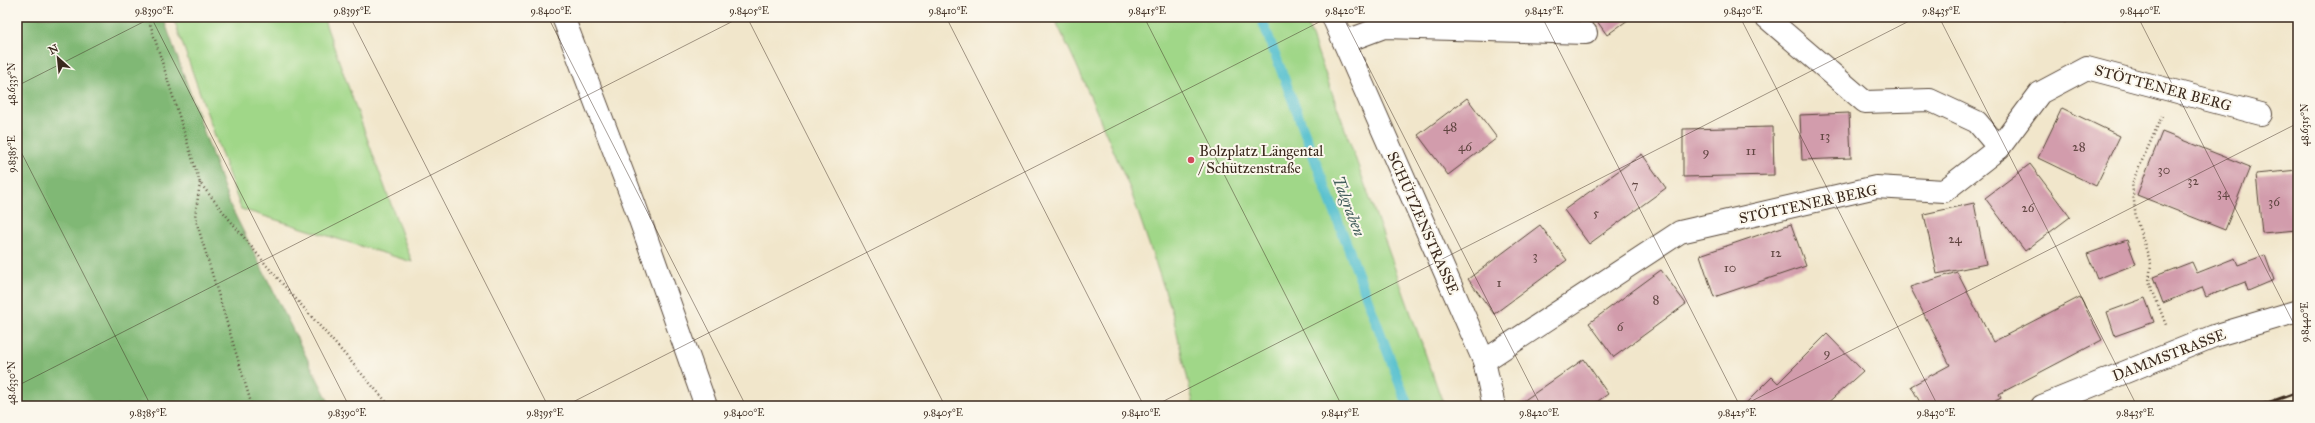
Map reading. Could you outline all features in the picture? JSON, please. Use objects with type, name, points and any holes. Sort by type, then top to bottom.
[{"type":"street","points":[[563,17],[634,203],[706,406]]},
{"type":"street","name":"SCHÜTZENSTRASSE","points":[[1333,17],[1484,361],[1494,406]]},
{"type":"street","points":[[1766,17],[1865,102],[1930,100],[1977,122],[1999,148]]},
{"type":"street","points":[[1344,42],[1384,27],[1586,33]]},
{"type":"street","name":"STÖTTENER BERG","points":[[1484,361],[1680,232],[1876,187],[1944,191],[1999,148],[2040,93],[2087,68],[2261,114]]},
{"type":"street","name":"DAMMSTRASSE","points":[[2042,406],[2214,336],[2298,310]]},
{"type":"path","points":[[148,17],[200,183],[267,266],[390,406]]},
{"type":"path","points":[[2173,90],[2132,183],[2136,219],[2151,264],[2149,281],[2177,352]]},
{"type":"path","points":[[200,183],[195,217],[252,406]]},
{"type":"green space","points":[[17,17],[163,17],[230,205],[331,406],[17,406]]},
{"type":"green space","points":[[173,17],[323,17],[412,262],[241,209]]},
{"type":"green space","points":[[1054,17],[1305,17],[1444,406],[1194,406],[1171,308],[1130,189],[1077,66]]},
{"type":"building","points":[[1594,17],[1632,17],[1607,35]]},
{"type":"building","points":[[2058,17],[2070,17],[2065,23]]},
{"type":"building","points":[[1467,98],[1497,138],[1448,175],[1418,135]]},
{"type":"building","points":[[2062,108],[2120,136],[2096,186],[2038,158]]},
{"type":"building","points":[[1849,113],[1851,158],[1802,160],[1800,115]]},
{"type":"building","points":[[1773,127],[1774,175],[1683,177],[1683,129]]},
{"type":"building","points":[[2162,132],[2250,167],[2225,230],[2137,195]]},
{"type":"building","points":[[1642,154],[1666,188],[1589,244],[1564,210]]},
{"type":"building","points":[[2030,164],[2070,217],[2025,251],[1985,198]]},
{"type":"building","points":[[2298,170],[2298,230],[2262,233],[2256,174]]},
{"type":"building","points":[[1974,203],[1986,264],[1937,274],[1924,214]]},
{"type":"building","points":[[1791,224],[1806,266],[1714,297],[1700,255]]},
{"type":"building","points":[[1540,225],[1567,260],[1494,314],[1468,279]]},
{"type":"building","points":[[2127,240],[2136,264],[2097,279],[2087,254]]},
{"type":"building","points":[[2265,255],[2274,280],[2248,291],[2245,282],[2206,297],[2202,287],[2163,303],[2153,277],[2192,262],[2197,273],[2235,258],[2238,265]]},
{"type":"building","points":[[1661,270],[1686,304],[1614,357],[1589,323]]},
{"type":"building","points":[[1957,272],[1993,342],[2080,297],[2102,340],[1999,394],[2001,398],[1986,406],[1922,406],[1911,386],[1950,365],[1910,287]]},
{"type":"building","points":[[2145,298],[2154,322],[2115,336],[2107,312]]},
{"type":"building","points":[[1827,334],[1863,371],[1824,406],[1743,406],[1772,377],[1778,383]]},
{"type":"building","points":[[1584,359],[1608,394],[1591,406],[1516,406]]},
{"type":"waterway","name":"Talgraben","points":[[1261,17],[1408,406]]},
{"type":"railway","points":[[2259,406],[2298,392]]},
{"type":"place","name":"Bolzplatz Längental / Schützenstraße","points":[[1191,160]]}]
